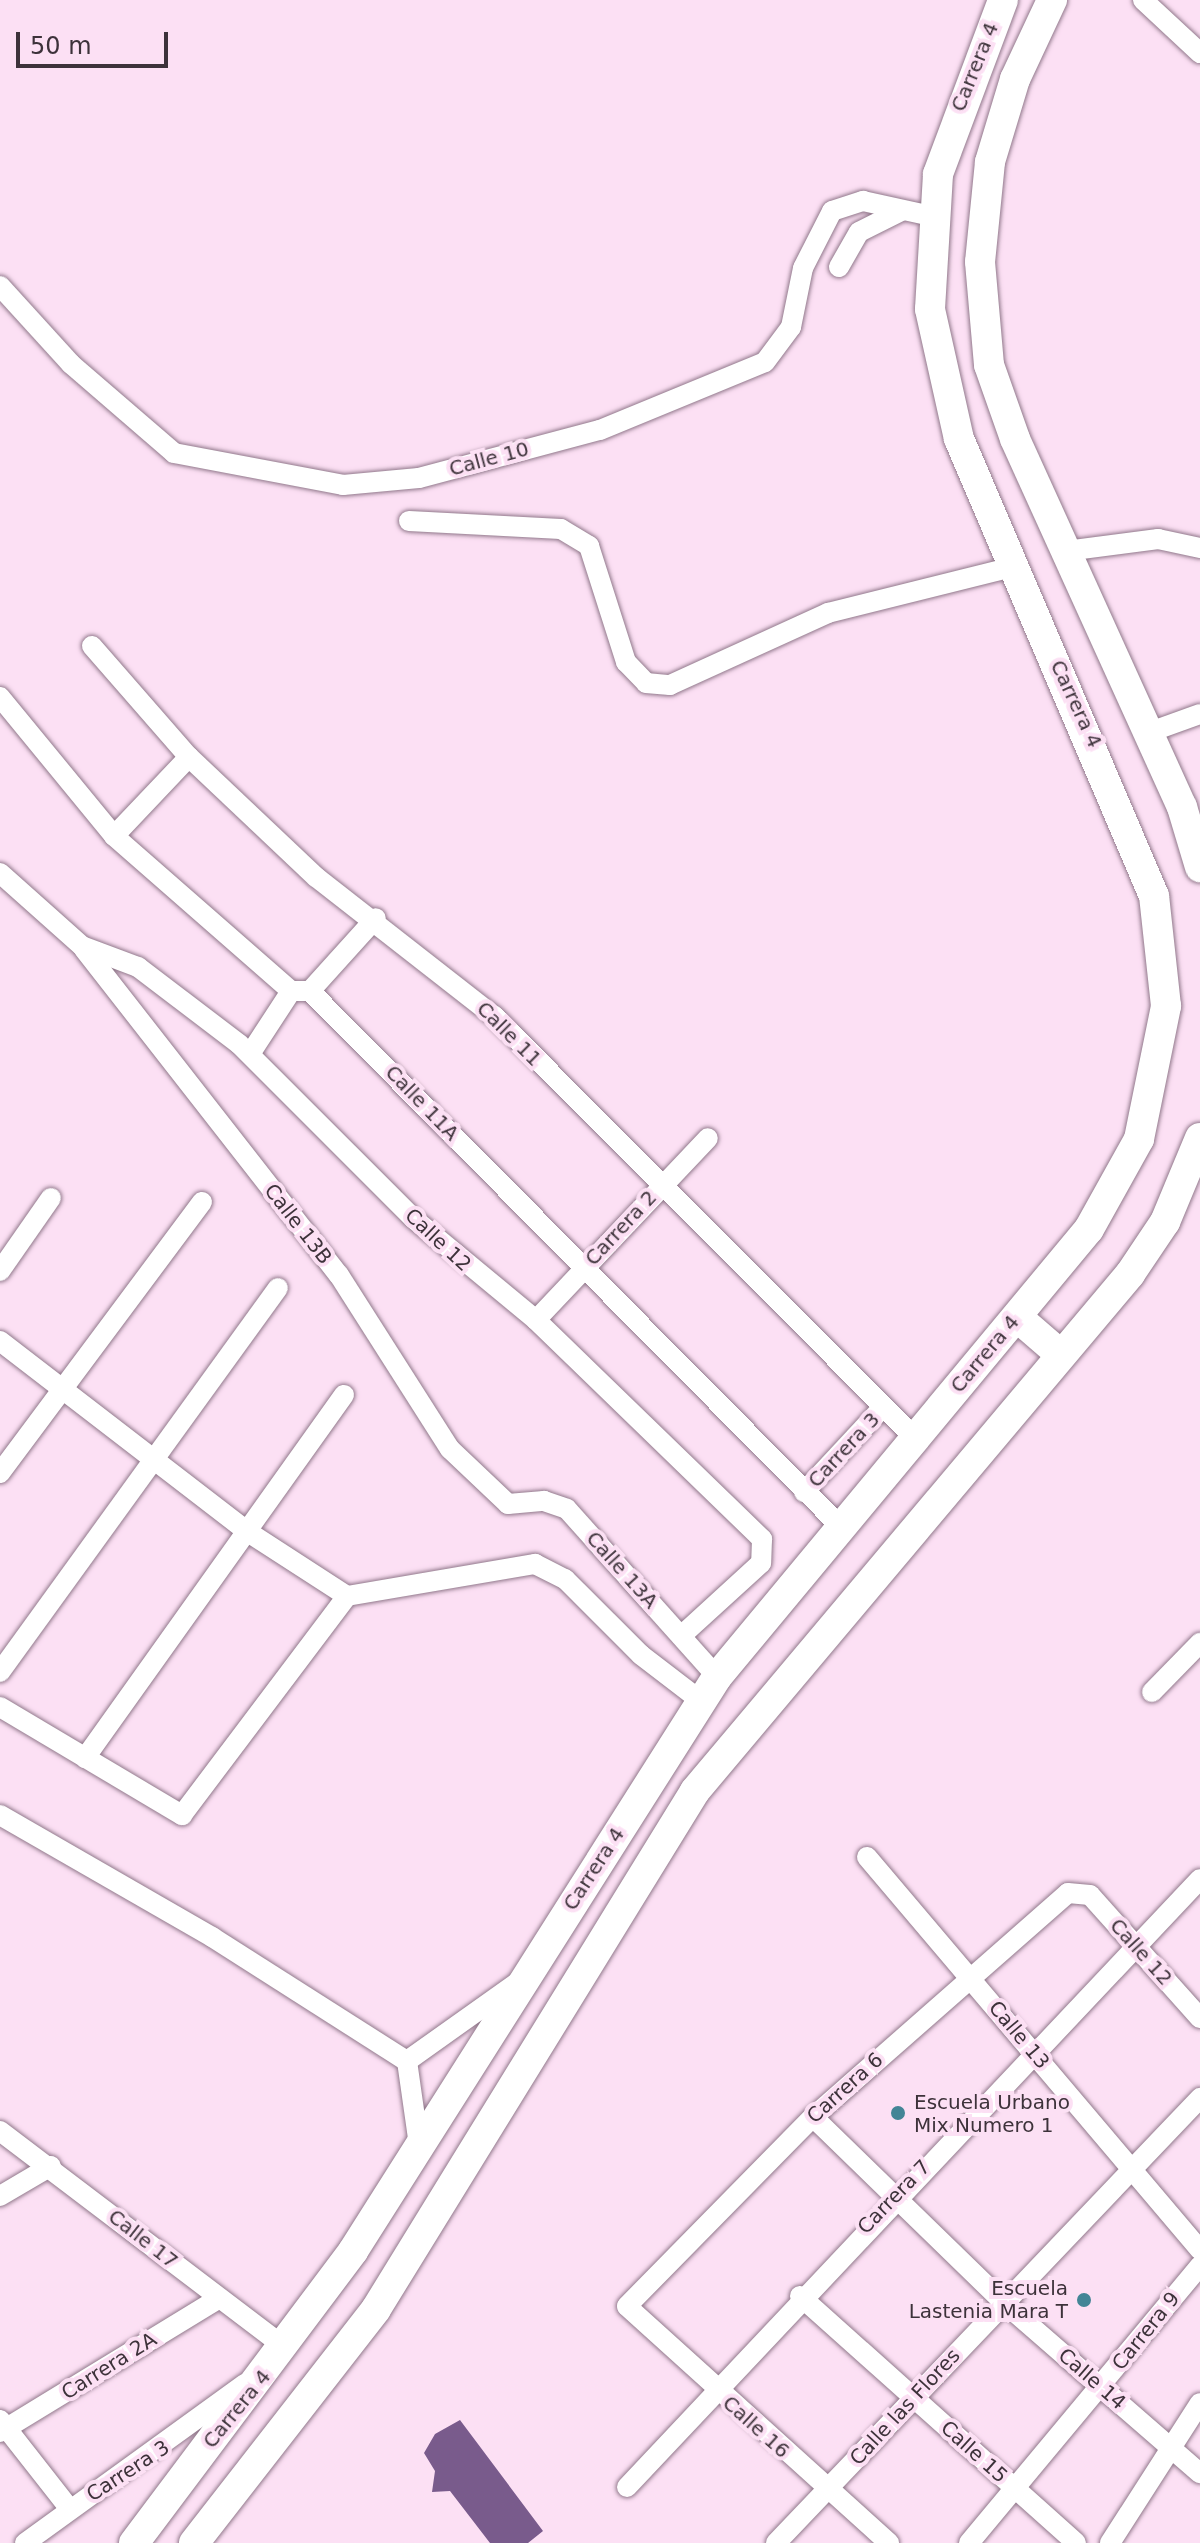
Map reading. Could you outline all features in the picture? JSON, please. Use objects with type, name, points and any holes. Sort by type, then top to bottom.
[{"type":"highway","name":"Carrera 4","points":[[134,2543],[277,2359],[419,2145],[704,1697],[838,1524],[1017,1317],[1124,1174],[1152,1095],[1166,1006],[1154,896],[1139,848],[1013,567],[945,398],[930,309],[931,216],[948,136],[1003,0]]},
{"type":"highway","name":"Carrera 4","points":[[1052,0],[1002,115],[980,262],[982,320],[998,396],[1150,732],[1200,867]]},
{"type":"highway","name":"Carrera 4","points":[[194,2543],[376,2309],[695,1791],[1061,1355],[1165,1222],[1200,1138]]},
{"type":"highway","points":[[1017,1317],[1061,1355]]},
{"type":"street","points":[[1143,0],[1200,53]]},
{"type":"street","name":"Calle 10","points":[[0,286],[71,364],[174,453],[343,485],[419,478],[600,430],[765,362],[791,327],[803,268],[832,211],[863,201],[931,216]]},
{"type":"street","points":[[839,267],[859,232],[901,211]]},
{"type":"street","points":[[409,521],[561,529],[589,546],[626,662],[646,683],[670,685],[828,613],[1013,567]]},
{"type":"street","points":[[1066,551],[1158,539],[1200,548]]},
{"type":"street","name":"Calle 11","points":[[92,646],[189,757],[316,877],[376,918],[494,1016],[914,1437]]},
{"type":"street","name":"Calle 11A","points":[[0,697],[114,836],[300,991],[838,1524]]},
{"type":"street","points":[[1150,732],[1200,714]]},
{"type":"street","points":[[114,836],[189,757]]},
{"type":"street","name":"Calle 12","points":[[0,873],[82,946],[138,967],[250,1054],[414,1219],[536,1320],[762,1539],[767,1551],[761,1563],[681,1636]]},
{"type":"street","points":[[250,1054],[300,991],[376,918]]},
{"type":"street","name":"Calle 13B","points":[[82,946],[339,1275],[450,1449],[508,1504]]},
{"type":"street","name":"Carrera 2","points":[[536,1320],[708,1138]]},
{"type":"street","points":[[0,1271],[51,1198]]},
{"type":"street","points":[[0,1473],[202,1202]]},
{"type":"street","points":[[0,1672],[157,1462],[278,1288]]},
{"type":"street","points":[[0,1341],[248,1532],[347,1596],[535,1564],[565,1579],[641,1655],[704,1697]]},
{"type":"street","points":[[85,1758],[344,1395]]},
{"type":"street","name":"Carrera 3","points":[[804,1492],[883,1407]]},
{"type":"street","name":"Calle 13A","points":[[508,1504],[544,1501],[567,1509],[681,1636],[704,1697]]},
{"type":"street","points":[[0,1707],[171,1812],[194,1809],[347,1596]]},
{"type":"street","points":[[1152,1692],[1200,1643]]},
{"type":"street","points":[[0,1815],[212,1937],[407,2061],[419,2145]]},
{"type":"street","name":"Calle 13","points":[[867,1857],[1200,2250]]},
{"type":"street","name":"Carrera 7","points":[[627,2487],[892,2198],[1200,1879]]},
{"type":"street","name":"Calle 12","points":[[1079,1889],[1200,2018]]},
{"type":"street","name":"Carrera 6","points":[[627,2306],[813,2117],[970,1976],[1079,1889]]},
{"type":"street","points":[[407,2061],[526,1976]]},
{"type":"street","name":"Calle las Flores","points":[[776,2543],[1130,2167],[1200,2098]]},
{"type":"street","name":"Calle 14","points":[[813,2117],[892,2198],[1003,2302],[1200,2473]]},
{"type":"street","name":"Calle 17","points":[[0,2131],[51,2166],[218,2299],[277,2359]]},
{"type":"street","points":[[0,2196],[51,2166]]},
{"type":"street","name":"Carrera 9","points":[[969,2543],[1200,2266]]},
{"type":"street","name":"Calle 15","points":[[800,2296],[1076,2543]]},
{"type":"street","name":"Carrera 2A","points":[[2,2427],[218,2299]]},
{"type":"street","name":"Calle 16","points":[[627,2306],[827,2491],[889,2543]]},
{"type":"street","name":"Carrera 3","points":[[25,2543],[277,2359]]},
{"type":"street","points":[[1110,2543],[1168,2445],[1200,2403]]},
{"type":"street","points":[[2,2427],[69,2508]]},
{"type":"building","points":[[460,2420],[543,2531],[528,2543],[490,2543],[450,2491],[432,2492],[435,2471],[424,2453],[435,2434]]},
{"type":"place","name":"Escuela Urbano Mix Numero 1","points":[[898,2113]]},
{"type":"place","name":"Escuela Lastenia Mara T","points":[[1084,2300]]}]
